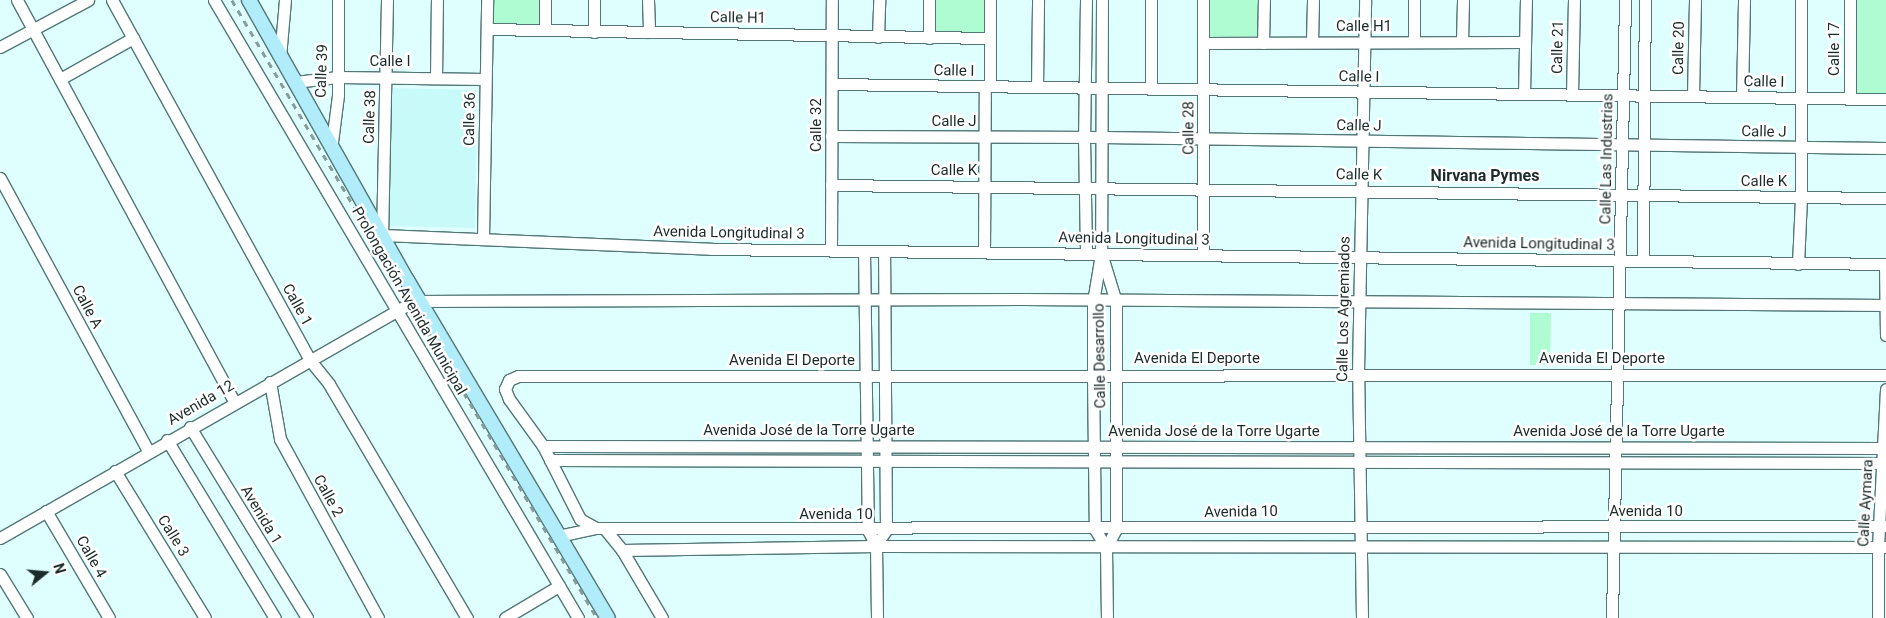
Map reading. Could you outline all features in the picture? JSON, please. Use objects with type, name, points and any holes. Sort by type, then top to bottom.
[{"type":"main road","name":"Prolongación Avenida Municipal","points":[[249,0],[280,57],[332,142],[420,302],[608,618]]},
{"type":"street","points":[[17,0],[234,402]]},
{"type":"street","points":[[0,47],[88,0]]},
{"type":"street","name":"Calle 1","points":[[112,0],[309,359],[329,384],[467,618]]},
{"type":"street","name":"Prolongación Avenida Municipal","points":[[214,0],[395,311],[578,618]]},
{"type":"street","points":[[257,15],[258,0]]},
{"type":"street","points":[[280,57],[285,0]]},
{"type":"street","name":"Calle 39","points":[[332,142],[338,77],[338,0]]},
{"type":"street","name":"Calle 38","points":[[382,235],[387,0]]},
{"type":"street","points":[[436,78],[437,0]]},
{"type":"street","name":"Calle 36","points":[[483,239],[486,0]]},
{"type":"street","points":[[545,0],[545,30]]},
{"type":"street","points":[[594,0],[594,32]]},
{"type":"street","points":[[648,0],[649,32]]},
{"type":"street","name":"Calle 32","points":[[831,249],[832,0]]},
{"type":"street","points":[[878,37],[879,0]]},
{"type":"street","points":[[929,0],[929,38]]},
{"type":"street","points":[[984,252],[984,137],[990,38],[990,0]]},
{"type":"street","points":[[1037,87],[1038,0]]},
{"type":"street","points":[[1086,0],[1084,137],[1086,253]]},
{"type":"street","name":"Calle Desarrollo","points":[[1102,0],[1101,254],[1093,302],[1093,375],[1095,529],[1106,548]]},
{"type":"street","points":[[1151,0],[1151,89]]},
{"type":"street","name":"Calle 28","points":[[1203,0],[1203,255]]},
{"type":"street","points":[[1263,43],[1264,0]]},
{"type":"street","points":[[1312,42],[1313,0]]},
{"type":"street","name":"Calle Los Agremiados","points":[[1362,618],[1358,373],[1365,0]]},
{"type":"street","points":[[1414,0],[1414,42]]},
{"type":"street","points":[[1462,42],[1463,0]]},
{"type":"street","points":[[1524,94],[1526,0]]},
{"type":"street","name":"Calle 21","points":[[1572,94],[1574,0]]},
{"type":"street","name":"Calle Las Industrias","points":[[1612,618],[1625,0]]},
{"type":"street","points":[[1643,260],[1645,0]]},
{"type":"street","name":"Calle 20","points":[[1693,96],[1695,0]]},
{"type":"street","points":[[1742,97],[1744,0]]},
{"type":"street","points":[[1798,264],[1802,197],[1801,0]]},
{"type":"street","name":"Calle 17","points":[[1850,0],[1850,98]]},
{"type":"street","name":"Calle H1","points":[[486,29],[990,38]]},
{"type":"street","points":[[60,79],[133,38]]},
{"type":"street","name":"Calle H1","points":[[1204,43],[1525,42]]},
{"type":"street","name":"Calle I","points":[[295,82],[338,77],[486,79]]},
{"type":"street","name":"Calle I","points":[[832,84],[1886,99]]},
{"type":"street","name":"Calle J","points":[[831,136],[1101,137],[1622,146],[1886,148]]},
{"type":"street","name":"Calle A","points":[[0,178],[148,451]]},
{"type":"street","name":"Calle K","points":[[831,185],[1204,188],[1621,196],[1886,198]]},
{"type":"street","name":"Avenida Longitudinal 3","points":[[382,235],[711,249],[831,249],[864,251],[1886,264]]},
{"type":"street","points":[[864,251],[864,375],[868,530],[876,546],[877,618]]},
{"type":"street","points":[[876,546],[886,530],[884,251]]},
{"type":"street","name":"Calle Desarrollo","points":[[1101,254],[1116,302],[1116,529],[1106,548],[1107,618]]},
{"type":"street","points":[[1886,264],[1886,335]]},
{"type":"street","name":"Avenida 12","points":[[0,538],[409,302],[1023,299],[1093,302],[1360,304],[1886,305]]},
{"type":"street","name":"Avenida El Deporte","points":[[543,446],[509,399],[505,389],[509,380],[518,376],[1358,373],[1886,375]]},
{"type":"street","name":"Calle 2","points":[[270,382],[280,439],[378,618]]},
{"type":"street","name":"Calle Aymara","points":[[1878,618],[1883,526],[1886,389]]},
{"type":"street","name":"Avenida 1","points":[[190,427],[307,618]]},
{"type":"street","points":[[167,440],[275,618]]},
{"type":"street","points":[[543,446],[580,519],[601,529],[622,550],[662,618]]},
{"type":"street","name":"Avenida José de la Torre Ugarte","points":[[543,446],[1885,448]]},
{"type":"street","name":"Avenida José de la Torre Ugarte","points":[[550,460],[1885,463]]},
{"type":"street","name":"Calle 3","points":[[115,471],[205,618]]},
{"type":"street","name":"Calle 4","points":[[46,511],[109,618]]},
{"type":"street","name":"Avenida 10","points":[[558,536],[601,529],[886,530],[1361,526],[1613,528],[1883,526]]},
{"type":"street","name":"Avenida 10","points":[[622,550],[876,546],[1106,548],[1882,547]]},
{"type":"street","points":[[0,574],[27,618]]},
{"type":"street","points":[[506,618],[560,586]]},
{"type":"shaded area","points":[[391,88],[477,90],[475,228],[389,226]]},
{"type":"green space","points":[[492,0],[539,0],[539,25],[492,24]]},
{"type":"green space","points":[[932,0],[985,0],[985,34],[932,34]]},
{"type":"green space","points":[[1210,0],[1259,0],[1259,36],[1210,38]]},
{"type":"green space","points":[[1856,0],[1886,0],[1886,94],[1855,94]]},
{"type":"green space","points":[[1530,313],[1551,313],[1550,365],[1530,365]]},
{"type":"railway","points":[[232,0],[597,618]]},
{"type":"district","name":"Nirvana Pymes","points":[[1485,176]]}]
